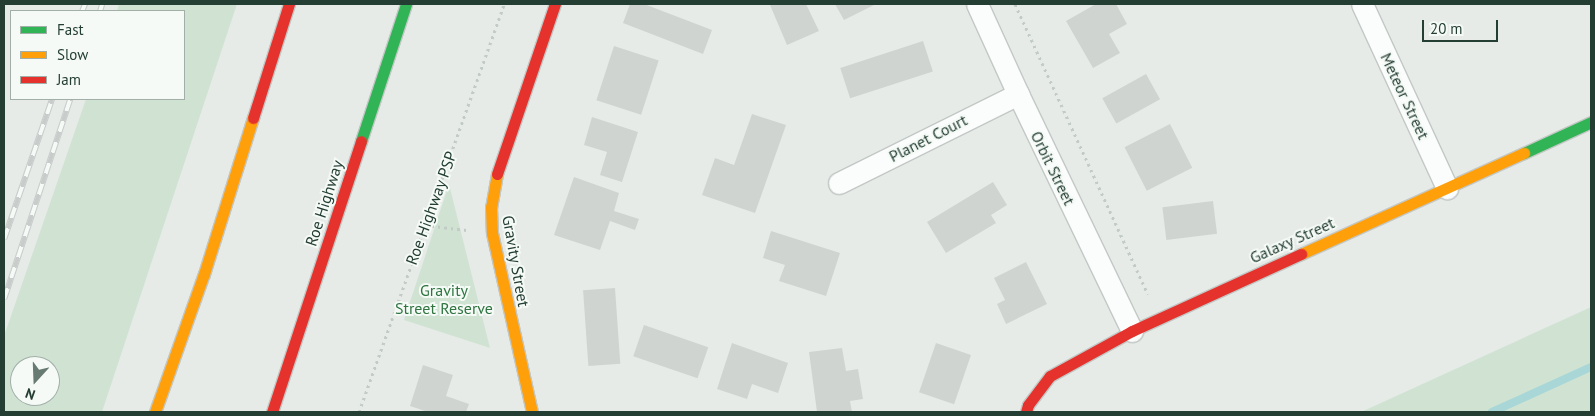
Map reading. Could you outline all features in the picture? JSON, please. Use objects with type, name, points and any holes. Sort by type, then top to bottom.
[{"type":"main road","points":[[155,412],[204,274],[289,4]]},
{"type":"main road","name":"Roe Highway","points":[[272,412],[406,4]]},
{"type":"main road","name":"Gravity Street","points":[[532,412],[492,232],[490,207],[494,183],[554,4]]},
{"type":"main road","name":"Galaxy Street","points":[[1026,412],[1028,405],[1050,376],[1132,332],[1591,122]]},
{"type":"street","name":"Orbit Street","points":[[978,4],[1018,94],[1132,332]]},
{"type":"street","name":"Meteor Street","points":[[1362,4],[1448,188]]},
{"type":"street","name":"Planet Court","points":[[839,183],[1018,94]]},
{"type":"path","name":"Roe Highway PSP","points":[[359,412],[504,4]]},
{"type":"path","points":[[1015,4],[1159,319]]},
{"type":"path","points":[[425,225],[492,232]]},
{"type":"green space","points":[[119,4],[237,4],[102,412],[4,412],[4,336],[86,100],[185,100],[185,10],[117,10]]},
{"type":"green space","name":"Gravity Street Reserve","points":[[449,184],[490,348],[404,320]]},
{"type":"green space","points":[[1591,307],[1591,412],[1361,412]]},
{"type":"building","points":[[630,4],[644,4],[712,30],[703,54],[623,23]]},
{"type":"building","points":[[806,4],[819,31],[787,45],[770,5]]},
{"type":"building","points":[[835,4],[876,4],[844,20]]},
{"type":"building","points":[[1096,4],[1116,4],[1127,24],[1109,34],[1120,53],[1093,68],[1066,21]]},
{"type":"building","points":[[923,41],[933,71],[850,98],[840,68]]},
{"type":"building","points":[[614,46],[659,61],[641,115],[596,100]]},
{"type":"building","points":[[1146,74],[1160,99],[1116,124],[1102,98]]},
{"type":"building","points":[[752,114],[786,125],[755,213],[702,195],[715,158],[734,165]]},
{"type":"building","points":[[592,117],[638,132],[622,182],[600,175],[607,152],[584,145]]},
{"type":"building","points":[[1170,124],[1192,168],[1147,191],[1125,147]]},
{"type":"building","points":[[574,177],[619,193],[614,211],[639,219],[635,230],[610,221],[600,250],[554,235]]},
{"type":"building","points":[[993,182],[1007,205],[991,215],[996,223],[946,253],[927,222]]},
{"type":"building","points":[[1213,201],[1217,234],[1166,240],[1162,207]]},
{"type":"building","points":[[771,231],[840,253],[826,296],[779,281],[785,265],[763,258]]},
{"type":"building","points":[[1026,262],[1047,304],[1006,324],[997,304],[1005,300],[994,278]]},
{"type":"building","points":[[615,288],[620,364],[588,366],[583,290]]},
{"type":"building","points":[[644,325],[708,347],[698,378],[633,356]]},
{"type":"building","points":[[732,343],[788,363],[778,393],[752,384],[747,399],[717,389]]},
{"type":"building","points":[[936,343],[971,355],[954,404],[919,392]]},
{"type":"building","points":[[842,348],[846,371],[858,369],[863,399],[850,401],[852,412],[817,412],[809,352]]},
{"type":"building","points":[[423,365],[453,375],[446,396],[469,404],[466,412],[428,412],[410,406]]},
{"type":"waterway","points":[[1492,412],[1591,367]]},
{"type":"railway","points":[[82,10],[85,4]]},
{"type":"railway","points":[[100,10],[102,4]]},
{"type":"railway","points":[[4,239],[52,100]]},
{"type":"railway","points":[[4,299],[70,100]]},
{"type":"traffic: fast","points":[[361,141],[406,4]]},
{"type":"traffic: fast","points":[[1524,153],[1591,122]]},
{"type":"traffic: slow","points":[[155,412],[204,274],[253,118]]},
{"type":"traffic: slow","points":[[1301,254],[1524,153]]},
{"type":"traffic: slow","points":[[497,174],[491,207],[492,233],[532,412]]},
{"type":"traffic: jam","points":[[253,118],[289,4]]},
{"type":"traffic: jam","points":[[497,174],[555,4]]},
{"type":"traffic: jam","points":[[272,412],[361,141]]},
{"type":"traffic: jam","points":[[1026,412],[1028,405],[1050,376],[1132,331],[1301,254]]}]
